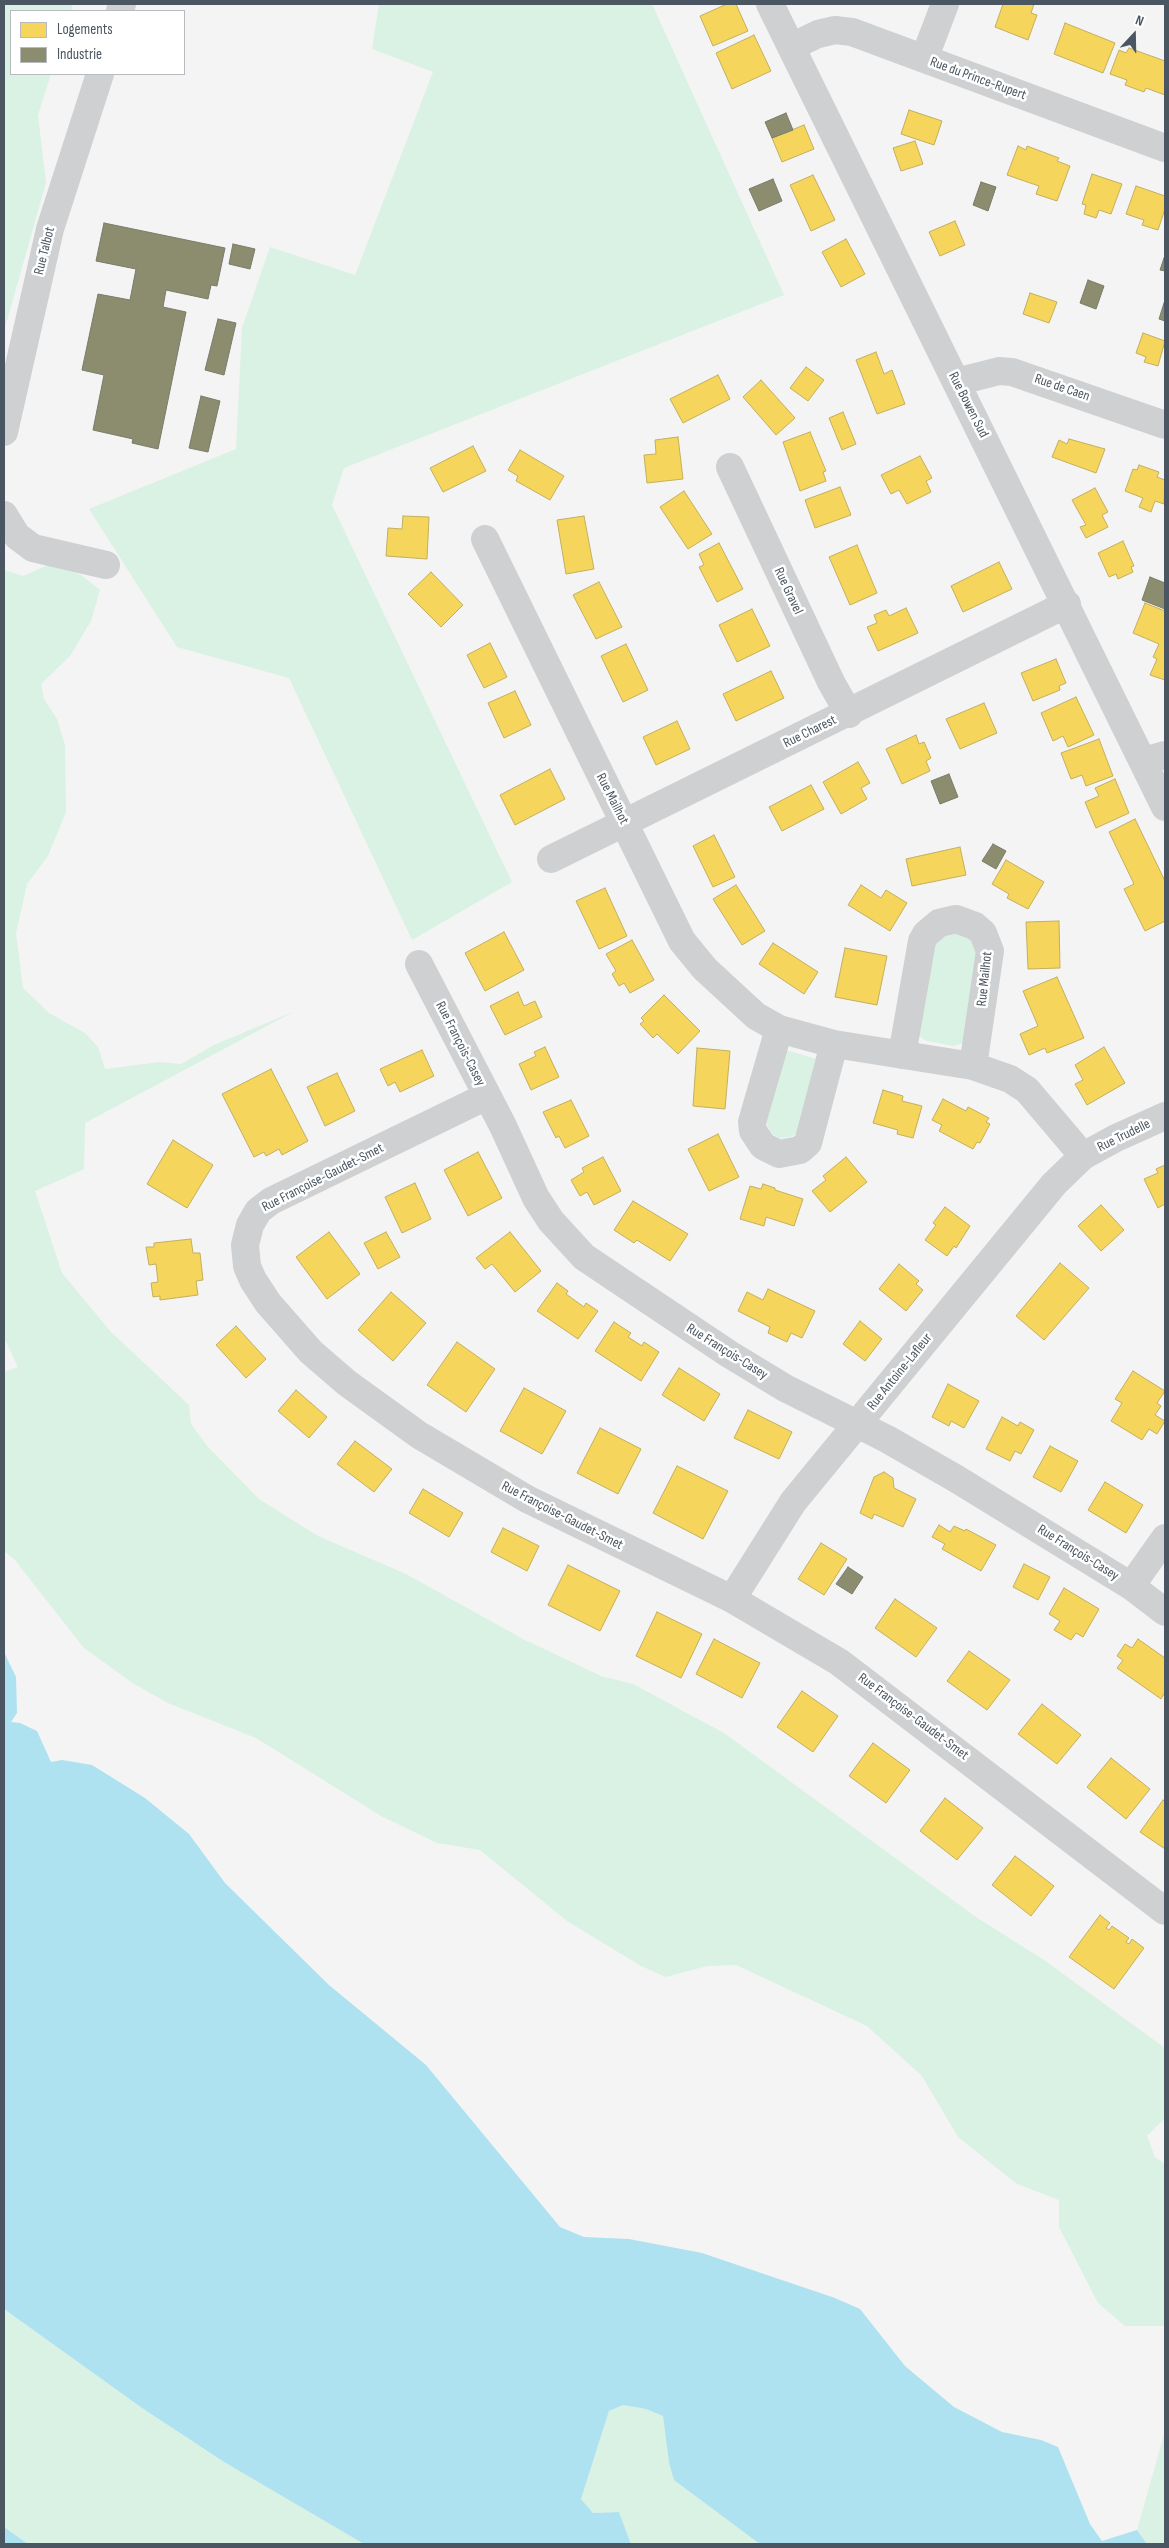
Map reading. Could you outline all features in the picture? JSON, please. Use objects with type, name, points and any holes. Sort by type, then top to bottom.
[{"type":"street","name":"Rue Bowen Sud","points":[[770,4],[956,382],[1068,604],[1154,758],[1165,807]]},
{"type":"street","points":[[924,59],[945,4]]},
{"type":"street","name":"Rue du Prince-Rupert","points":[[791,47],[818,34],[836,30],[852,32],[1165,148]]},
{"type":"street","name":"Rue Talbot","points":[[4,432],[50,229],[100,75]]},
{"type":"street","name":"Rue de Caen","points":[[956,382],[999,371],[1012,372],[1165,425]]},
{"type":"street","name":"Rue Gravel","points":[[730,467],[831,682],[849,714]]},
{"type":"street","points":[[4,515],[17,536],[33,548],[106,565]]},
{"type":"street","name":"Rue Mailhot","points":[[486,539],[682,941],[725,990],[756,1016],[779,1029],[834,1044],[974,1066],[993,1071],[1027,1090],[1083,1156]]},
{"type":"street","name":"Rue Charest","points":[[551,859],[623,822],[849,714],[1068,604]]},
{"type":"street","name":"Rue Mailhot","points":[[902,1054],[922,941],[926,934],[939,923],[956,919],[975,926],[983,933],[990,951],[974,1066]]},
{"type":"street","name":"Rue François-Casey","points":[[419,964],[487,1096],[536,1198],[551,1221],[584,1257],[729,1354],[785,1388],[857,1424],[955,1478],[1131,1586],[1165,1612]]},
{"type":"street","points":[[779,1029],[752,1122],[753,1131],[763,1146],[779,1154],[795,1152],[808,1143],[834,1044]]},
{"type":"street","name":"Rue Françoise-Gaudet-Smet","points":[[487,1096],[270,1201],[258,1211],[250,1225],[245,1245],[247,1266],[253,1280],[268,1304],[311,1352],[347,1383],[419,1435],[526,1499],[732,1599],[839,1662],[1165,1911]]},
{"type":"street","name":"Rue Trudelle","points":[[1083,1156],[1116,1138],[1165,1116]]},
{"type":"street","name":"Rue Antoine-Lafleur","points":[[732,1599],[780,1519],[1054,1184],[1083,1156]]},
{"type":"street","points":[[1131,1586],[1165,1538]]},
{"type":"green space","points":[[4,4],[73,4],[71,10],[10,10],[10,75],[51,75],[38,115],[46,183],[4,331]]},
{"type":"green space","points":[[379,4],[652,4],[784,295],[344,468],[332,505],[512,882],[412,940],[289,678],[177,647],[89,509],[236,449],[242,328],[270,247],[355,275],[433,72],[372,49]]},
{"type":"green space","points":[[51,564],[81,575],[100,590],[91,621],[70,656],[41,684],[44,699],[57,719],[65,745],[66,812],[48,856],[27,884],[16,933],[23,988],[49,1013],[85,1033],[98,1047],[105,1069],[159,1062],[181,1064],[214,1045],[295,1011],[85,1123],[84,1169],[35,1191],[62,1273],[111,1332],[189,1405],[191,1424],[208,1447],[259,1499],[318,1536],[406,1574],[523,1639],[601,1676],[633,1684],[724,1733],[976,1917],[1044,1960],[1165,2048],[1165,2118],[1147,2136],[1155,2157],[1165,2164],[1165,2326],[1125,2326],[1098,2303],[1059,2227],[1059,2200],[1017,2184],[958,2137],[922,2076],[867,2026],[736,1965],[707,1966],[666,1977],[641,1966],[567,1921],[480,1850],[437,1843],[381,1816],[256,1738],[168,1703],[134,1684],[84,1648],[14,1559],[4,1551],[4,1372],[18,1367],[4,1338],[4,570],[23,576]]},
{"type":"green space","points":[[963,933],[978,947],[963,1043],[954,1046],[927,1041],[919,1036],[932,948],[943,934]]},
{"type":"green space","points":[[786,1050],[820,1060],[798,1133],[790,1137],[779,1138],[771,1133],[765,1119]]},
{"type":"green space","points":[[4,2309],[142,2408],[224,2462],[364,2544],[28,2544],[4,2527]]},
{"type":"green space","points":[[623,2405],[646,2409],[663,2416],[669,2463],[760,2544],[631,2544],[619,2512],[593,2513],[581,2499],[609,2411]]},
{"type":"green space","points":[[1165,2431],[1165,2544],[1147,2544],[1137,2530]]},
{"type":"water","points":[[4,1652],[16,1677],[17,1713],[11,1722],[20,1723],[37,1731],[51,1762],[62,1760],[92,1765],[145,1798],[189,1834],[225,1883],[329,1985],[426,2065],[560,2227],[584,2237],[629,2239],[702,2253],[835,2298],[860,2309],[905,2366],[954,2407],[1002,2432],[1041,2440],[1058,2447],[1090,2524],[1102,2541],[1137,2530],[1147,2544],[760,2544],[674,2480],[669,2463],[663,2416],[646,2409],[623,2405],[609,2411],[581,2499],[593,2513],[619,2512],[631,2544],[364,2544],[224,2462],[142,2408],[4,2309]]},
{"type":"water","points":[[4,2527],[28,2544],[4,2544]]},
{"type":"building: Logements","points":[[727,4],[736,4],[748,31],[713,46],[700,16]]},
{"type":"building: Logements","points":[[1003,4],[1034,4],[1031,13],[1037,15],[1028,40],[995,27]]},
{"type":"building: Logements","points":[[1065,23],[1115,43],[1103,73],[1054,54]]},
{"type":"building: Logements","points":[[754,35],[771,71],[732,89],[716,53]]},
{"type":"building: Logements","points":[[1129,48],[1165,61],[1165,95],[1146,88],[1144,92],[1125,85],[1127,80],[1110,74],[1119,50],[1126,53]]},
{"type":"building: Logements","points":[[909,110],[942,121],[934,145],[901,134]]},
{"type":"building: Logements","points":[[804,125],[814,149],[782,162],[772,138]]},
{"type":"building: Logements","points":[[915,141],[923,164],[901,171],[893,148]]},
{"type":"building: Logements","points":[[1018,146],[1026,150],[1027,146],[1059,158],[1057,161],[1070,166],[1057,201],[1036,194],[1039,186],[1007,175]]},
{"type":"building: Logements","points":[[1092,174],[1122,184],[1111,214],[1099,210],[1096,218],[1084,214],[1086,205],[1082,204]]},
{"type":"building: Logements","points":[[813,175],[835,220],[811,231],[790,185]]},
{"type":"building: Logements","points":[[1136,186],[1165,196],[1165,209],[1158,230],[1142,225],[1144,220],[1126,214]]},
{"type":"building: Logements","points":[[955,221],[965,245],[940,256],[929,232]]},
{"type":"building: Logements","points":[[846,239],[865,274],[841,287],[822,252]]},
{"type":"building: Logements","points":[[1030,293],[1057,302],[1049,323],[1023,314]]},
{"type":"building: Logements","points":[[1143,333],[1165,341],[1158,366],[1144,362],[1146,357],[1136,353]]},
{"type":"building: Logements","points":[[876,352],[884,374],[892,370],[905,404],[877,414],[856,360]]},
{"type":"building: Logements","points":[[806,367],[824,380],[808,401],[790,388]]},
{"type":"building: Logements","points":[[718,375],[730,399],[683,423],[670,399]]},
{"type":"building: Logements","points":[[761,380],[795,418],[776,435],[743,397]]},
{"type":"building: Logements","points":[[843,412],[856,444],[842,450],[829,418]]},
{"type":"building: Logements","points":[[810,432],[826,471],[823,472],[826,481],[800,491],[783,442]]},
{"type":"building: Logements","points":[[678,437],[683,479],[647,483],[644,455],[656,454],[655,440]]},
{"type":"building: Logements","points":[[1069,439],[1105,449],[1096,473],[1052,457],[1059,440],[1067,444]]},
{"type":"building: Logements","points":[[473,446],[486,471],[443,492],[430,468]]},
{"type":"building: Logements","points":[[520,450],[564,476],[550,500],[516,481],[518,476],[508,470]]},
{"type":"building: Logements","points":[[920,456],[932,478],[926,481],[931,492],[907,504],[899,490],[891,494],[881,475]]},
{"type":"building: Logements","points":[[1139,465],[1159,472],[1157,477],[1165,480],[1164,504],[1155,501],[1151,512],[1139,507],[1143,498],[1125,491],[1133,469],[1137,470]]},
{"type":"building: Logements","points":[[840,487],[851,515],[815,528],[805,500]]},
{"type":"building: Logements","points":[[1095,488],[1108,512],[1102,515],[1108,527],[1086,538],[1080,527],[1086,525],[1072,500]]},
{"type":"building: Logements","points":[[684,491],[712,534],[688,549],[660,507]]},
{"type":"building: Logements","points":[[403,516],[429,517],[427,559],[386,556],[388,528],[402,529]]},
{"type":"building: Logements","points":[[584,516],[594,569],[566,574],[557,520]]},
{"type":"building: Logements","points":[[1123,541],[1134,566],[1131,567],[1133,572],[1118,579],[1116,574],[1109,577],[1098,553]]},
{"type":"building: Logements","points":[[719,543],[743,589],[717,602],[699,567],[704,565],[699,554]]},
{"type":"building: Logements","points":[[857,545],[877,593],[850,605],[829,557]]},
{"type":"building: Logements","points":[[999,562],[1012,589],[963,612],[951,586]]},
{"type":"building: Logements","points":[[431,572],[463,605],[441,627],[408,594]]},
{"type":"building: Logements","points":[[599,582],[622,627],[596,639],[573,595]]},
{"type":"building: Logements","points":[[1145,603],[1165,611],[1165,680],[1150,675],[1157,659],[1153,657],[1159,644],[1133,633]]},
{"type":"building: Logements","points":[[906,608],[918,633],[878,651],[867,627],[877,623],[874,615],[886,610],[889,616]]},
{"type":"building: Logements","points":[[752,609],[770,646],[737,662],[719,625]]},
{"type":"building: Logements","points":[[490,643],[507,677],[484,688],[467,655]]},
{"type":"building: Logements","points":[[626,644],[648,690],[623,702],[601,656]]},
{"type":"building: Logements","points":[[1056,659],[1066,683],[1059,686],[1060,690],[1033,701],[1021,673]]},
{"type":"building: Logements","points":[[771,671],[784,698],[736,721],[723,694]]},
{"type":"building: Logements","points":[[515,691],[531,725],[504,738],[488,703]]},
{"type":"building: Logements","points":[[1076,697],[1094,735],[1068,747],[1063,736],[1053,741],[1041,713]]},
{"type":"building: Logements","points":[[984,703],[997,733],[960,749],[946,719]]},
{"type":"building: Logements","points":[[677,721],[690,749],[656,765],[643,737]]},
{"type":"building: Logements","points":[[916,735],[919,744],[924,742],[931,758],[926,761],[930,771],[902,784],[886,749]]},
{"type":"building: Logements","points":[[1099,739],[1113,776],[1086,786],[1082,775],[1071,779],[1061,753]]},
{"type":"building: Logements","points":[[858,762],[870,783],[861,788],[867,799],[841,814],[823,782]]},
{"type":"building: Logements","points":[[550,769],[565,799],[515,825],[500,795]]},
{"type":"building: Logements","points":[[1115,779],[1129,813],[1096,828],[1085,802],[1099,796],[1095,788]]},
{"type":"building: Logements","points":[[811,785],[824,809],[782,831],[769,807]]},
{"type":"building: Logements","points":[[1135,819],[1165,881],[1165,921],[1145,931],[1124,889],[1134,884],[1109,832]]},
{"type":"building: Logements","points":[[714,835],[735,877],[713,887],[693,846]]},
{"type":"building: Logements","points":[[960,847],[966,875],[912,886],[906,859]]},
{"type":"building: Logements","points":[[1006,860],[1044,882],[1028,909],[1007,898],[1009,894],[992,884]]},
{"type":"building: Logements","points":[[736,885],[765,931],[742,945],[713,899]]},
{"type":"building: Logements","points":[[861,885],[881,898],[886,890],[907,903],[890,931],[848,905]]},
{"type":"building: Logements","points":[[605,888],[627,936],[599,949],[576,901]]},
{"type":"building: Logements","points":[[1059,921],[1060,968],[1028,969],[1026,922]]},
{"type":"building: Logements","points":[[504,932],[524,970],[485,991],[465,953]]},
{"type":"building: Logements","points":[[632,940],[654,980],[630,993],[624,983],[619,986],[612,974],[616,971],[606,954]]},
{"type":"building: Logements","points":[[773,943],[818,972],[804,994],[759,964]]},
{"type":"building: Logements","points":[[845,948],[887,956],[877,1005],[835,997]]},
{"type":"building: Logements","points":[[1057,977],[1084,1038],[1047,1053],[1045,1048],[1029,1055],[1020,1034],[1038,1026],[1023,991]]},
{"type":"building: Logements","points":[[518,992],[524,1006],[535,1001],[542,1017],[505,1035],[490,1006]]},
{"type":"building: Logements","points":[[664,995],[700,1031],[678,1054],[657,1034],[653,1038],[640,1024],[644,1021],[641,1018]]},
{"type":"building: Logements","points":[[545,1047],[559,1077],[531,1090],[519,1064],[536,1056],[534,1052]]},
{"type":"building: Logements","points":[[1104,1047],[1125,1083],[1087,1105],[1075,1084],[1083,1080],[1075,1065]]},
{"type":"building: Logements","points":[[697,1048],[730,1051],[725,1109],[693,1106]]},
{"type":"building: Logements","points":[[422,1050],[434,1076],[400,1092],[395,1082],[388,1086],[380,1069]]},
{"type":"building: Logements","points":[[271,1069],[308,1141],[282,1155],[279,1149],[266,1156],[264,1152],[254,1157],[222,1094]]},
{"type":"building: Logements","points":[[337,1073],[355,1111],[325,1126],[307,1087]]},
{"type":"building: Logements","points":[[883,1090],[903,1096],[902,1101],[922,1106],[913,1138],[897,1134],[898,1130],[873,1123]]},
{"type":"building: Logements","points":[[943,1099],[966,1111],[968,1107],[989,1118],[986,1122],[990,1124],[980,1143],[977,1142],[973,1149],[939,1131],[942,1125],[932,1120]]},
{"type":"building: Logements","points":[[571,1100],[589,1136],[565,1148],[559,1136],[556,1138],[543,1112]]},
{"type":"building: Logements","points":[[718,1134],[739,1177],[709,1191],[688,1149]]},
{"type":"building: Logements","points":[[173,1140],[213,1165],[187,1208],[147,1184]]},
{"type":"building: Logements","points":[[478,1152],[502,1198],[468,1216],[444,1170]]},
{"type":"building: Logements","points":[[603,1157],[621,1191],[594,1205],[587,1192],[580,1196],[571,1180],[584,1172],[582,1168]]},
{"type":"building: Logements","points":[[846,1157],[867,1182],[830,1212],[812,1191],[826,1180],[823,1176]]},
{"type":"building: Logements","points":[[1165,1165],[1165,1204],[1158,1208],[1144,1179],[1158,1173],[1156,1169]]},
{"type":"building: Logements","points":[[415,1183],[431,1219],[402,1233],[385,1197]]},
{"type":"building: Logements","points":[[763,1184],[803,1199],[794,1226],[766,1217],[764,1226],[740,1219],[750,1186],[761,1189]]},
{"type":"building: Logements","points":[[633,1201],[688,1234],[670,1261],[637,1240],[634,1243],[614,1230]]},
{"type":"building: Logements","points":[[1101,1205],[1124,1230],[1101,1251],[1078,1226]]},
{"type":"building: Logements","points":[[945,1207],[970,1226],[956,1248],[954,1246],[947,1256],[925,1240],[936,1225],[933,1223]]},
{"type":"building: Logements","points":[[329,1232],[360,1274],[327,1299],[296,1257]]},
{"type":"building: Logements","points":[[386,1232],[400,1257],[378,1269],[364,1243]]},
{"type":"building: Logements","points":[[510,1232],[541,1271],[515,1292],[492,1264],[485,1269],[476,1258]]},
{"type":"building: Logements","points":[[191,1239],[193,1253],[200,1253],[203,1280],[196,1281],[198,1295],[160,1300],[160,1296],[153,1297],[151,1283],[158,1282],[156,1264],[149,1265],[146,1247],[154,1247],[154,1243]]},
{"type":"building: Logements","points":[[1060,1263],[1089,1288],[1044,1340],[1016,1316]]},
{"type":"building: Logements","points":[[899,1264],[919,1281],[916,1284],[923,1290],[906,1311],[879,1289]]},
{"type":"building: Logements","points":[[557,1283],[568,1291],[566,1294],[584,1307],[586,1303],[598,1311],[578,1339],[537,1311]]},
{"type":"building: Logements","points":[[768,1289],[815,1311],[802,1338],[791,1333],[787,1342],[768,1333],[770,1327],[738,1311],[747,1292],[763,1300]]},
{"type":"building: Logements","points":[[391,1292],[426,1323],[393,1361],[358,1330]]},
{"type":"building: Logements","points":[[860,1321],[882,1339],[865,1361],[843,1344]]},
{"type":"building: Logements","points":[[614,1322],[631,1333],[628,1337],[642,1346],[644,1342],[659,1352],[641,1381],[595,1351]]},
{"type":"building: Logements","points":[[236,1326],[266,1359],[246,1378],[216,1345]]},
{"type":"building: Logements","points":[[457,1342],[495,1369],[466,1412],[427,1385]]},
{"type":"building: Logements","points":[[679,1368],[720,1394],[704,1421],[662,1395]]},
{"type":"building: Logements","points":[[1133,1371],[1165,1391],[1157,1403],[1161,1406],[1155,1415],[1165,1421],[1157,1434],[1149,1429],[1142,1440],[1111,1421],[1122,1403],[1115,1399]]},
{"type":"building: Logements","points":[[948,1384],[979,1401],[964,1428],[951,1421],[949,1426],[932,1417]]},
{"type":"building: Logements","points":[[524,1388],[566,1411],[542,1454],[500,1431]]},
{"type":"building: Logements","points":[[296,1390],[327,1417],[309,1438],[278,1411]]},
{"type":"building: Logements","points":[[748,1410],[792,1432],[779,1459],[734,1438]]},
{"type":"building: Logements","points":[[1002,1417],[1018,1426],[1020,1422],[1034,1430],[1021,1454],[1015,1451],[1010,1461],[986,1449]]},
{"type":"building: Logements","points":[[600,1428],[641,1449],[618,1494],[577,1473]]},
{"type":"building: Logements","points":[[355,1441],[392,1469],[374,1492],[337,1464]]},
{"type":"building: Logements","points":[[1050,1446],[1078,1461],[1061,1492],[1033,1477]]},
{"type":"building: Logements","points":[[677,1466],[728,1491],[703,1539],[653,1513]]},
{"type":"building: Logements","points":[[884,1472],[893,1478],[894,1488],[916,1499],[903,1527],[874,1514],[872,1519],[860,1513],[874,1477]]},
{"type":"building: Logements","points":[[1105,1482],[1143,1505],[1126,1533],[1088,1510]]},
{"type":"building: Logements","points":[[423,1489],[463,1513],[449,1537],[409,1513]]},
{"type":"building: Logements","points":[[939,1525],[950,1532],[954,1526],[965,1531],[966,1529],[996,1545],[981,1571],[942,1549],[945,1544],[932,1537]]},
{"type":"building: Logements","points":[[503,1528],[539,1546],[527,1571],[491,1552]]},
{"type":"building: Logements","points":[[821,1543],[847,1559],[824,1595],[798,1579]]},
{"type":"building: Logements","points":[[1024,1564],[1050,1577],[1038,1600],[1013,1587]]},
{"type":"building: Logements","points":[[568,1565],[620,1591],[600,1631],[548,1605]]},
{"type":"building: Logements","points":[[1064,1588],[1099,1609],[1083,1637],[1076,1633],[1071,1640],[1054,1630],[1060,1621],[1049,1614]]},
{"type":"building: Logements","points":[[895,1599],[937,1628],[916,1657],[875,1628]]},
{"type":"building: Logements","points":[[657,1612],[702,1634],[681,1678],[636,1656]]},
{"type":"building: Logements","points":[[714,1639],[760,1663],[742,1698],[696,1674]]},
{"type":"building: Logements","points":[[1138,1639],[1165,1658],[1165,1692],[1161,1699],[1117,1668],[1123,1660],[1117,1656],[1125,1644],[1132,1648]]},
{"type":"building: Logements","points":[[969,1651],[1010,1680],[987,1710],[947,1681]]},
{"type":"building: Logements","points":[[802,1691],[838,1716],[813,1752],[777,1727]]},
{"type":"building: Logements","points":[[1042,1704],[1081,1735],[1057,1764],[1018,1734]]},
{"type":"building: Logements","points":[[873,1743],[910,1770],[886,1803],[849,1776]]},
{"type":"building: Logements","points":[[1111,1758],[1150,1789],[1126,1819],[1087,1787]]},
{"type":"building: Logements","points":[[945,1798],[983,1828],[957,1860],[920,1831]]},
{"type":"building: Logements","points":[[1163,1800],[1165,1802],[1165,1849],[1140,1832]]},
{"type":"building: Logements","points":[[1015,1856],[1054,1886],[1031,1916],[992,1885]]},
{"type":"building: Logements","points":[[1100,1915],[1110,1923],[1106,1928],[1109,1930],[1112,1926],[1129,1938],[1126,1942],[1129,1944],[1132,1939],[1144,1948],[1114,1989],[1069,1957]]},
{"type":"building: Industrie","points":[[786,113],[793,130],[772,138],[765,122]]},
{"type":"building: Industrie","points":[[773,179],[782,201],[759,211],[749,189]]},
{"type":"building: Industrie","points":[[981,182],[996,187],[988,211],[973,205]]},
{"type":"building: Industrie","points":[[104,223],[225,248],[217,286],[211,285],[208,299],[166,290],[163,307],[186,312],[158,449],[132,443],[133,439],[93,430],[104,375],[82,370],[98,294],[130,300],[136,269],[96,261]]},
{"type":"building: Industrie","points":[[233,244],[255,249],[250,269],[229,264]]},
{"type":"building: Industrie","points":[[1165,255],[1165,271],[1160,270]]},
{"type":"building: Industrie","points":[[1088,280],[1104,286],[1096,309],[1080,303]]},
{"type":"building: Industrie","points":[[1165,304],[1165,321],[1159,319]]},
{"type":"building: Industrie","points":[[218,319],[236,323],[224,375],[205,370]]},
{"type":"building: Industrie","points":[[201,396],[220,401],[208,452],[189,448]]},
{"type":"building: Industrie","points":[[1150,577],[1165,583],[1165,609],[1142,600]]},
{"type":"building: Industrie","points":[[949,774],[958,797],[940,804],[931,781]]},
{"type":"building: Industrie","points":[[993,844],[1006,851],[996,869],[982,861]]},
{"type":"building: Industrie","points":[[848,1567],[863,1577],[852,1594],[836,1584]]}]
